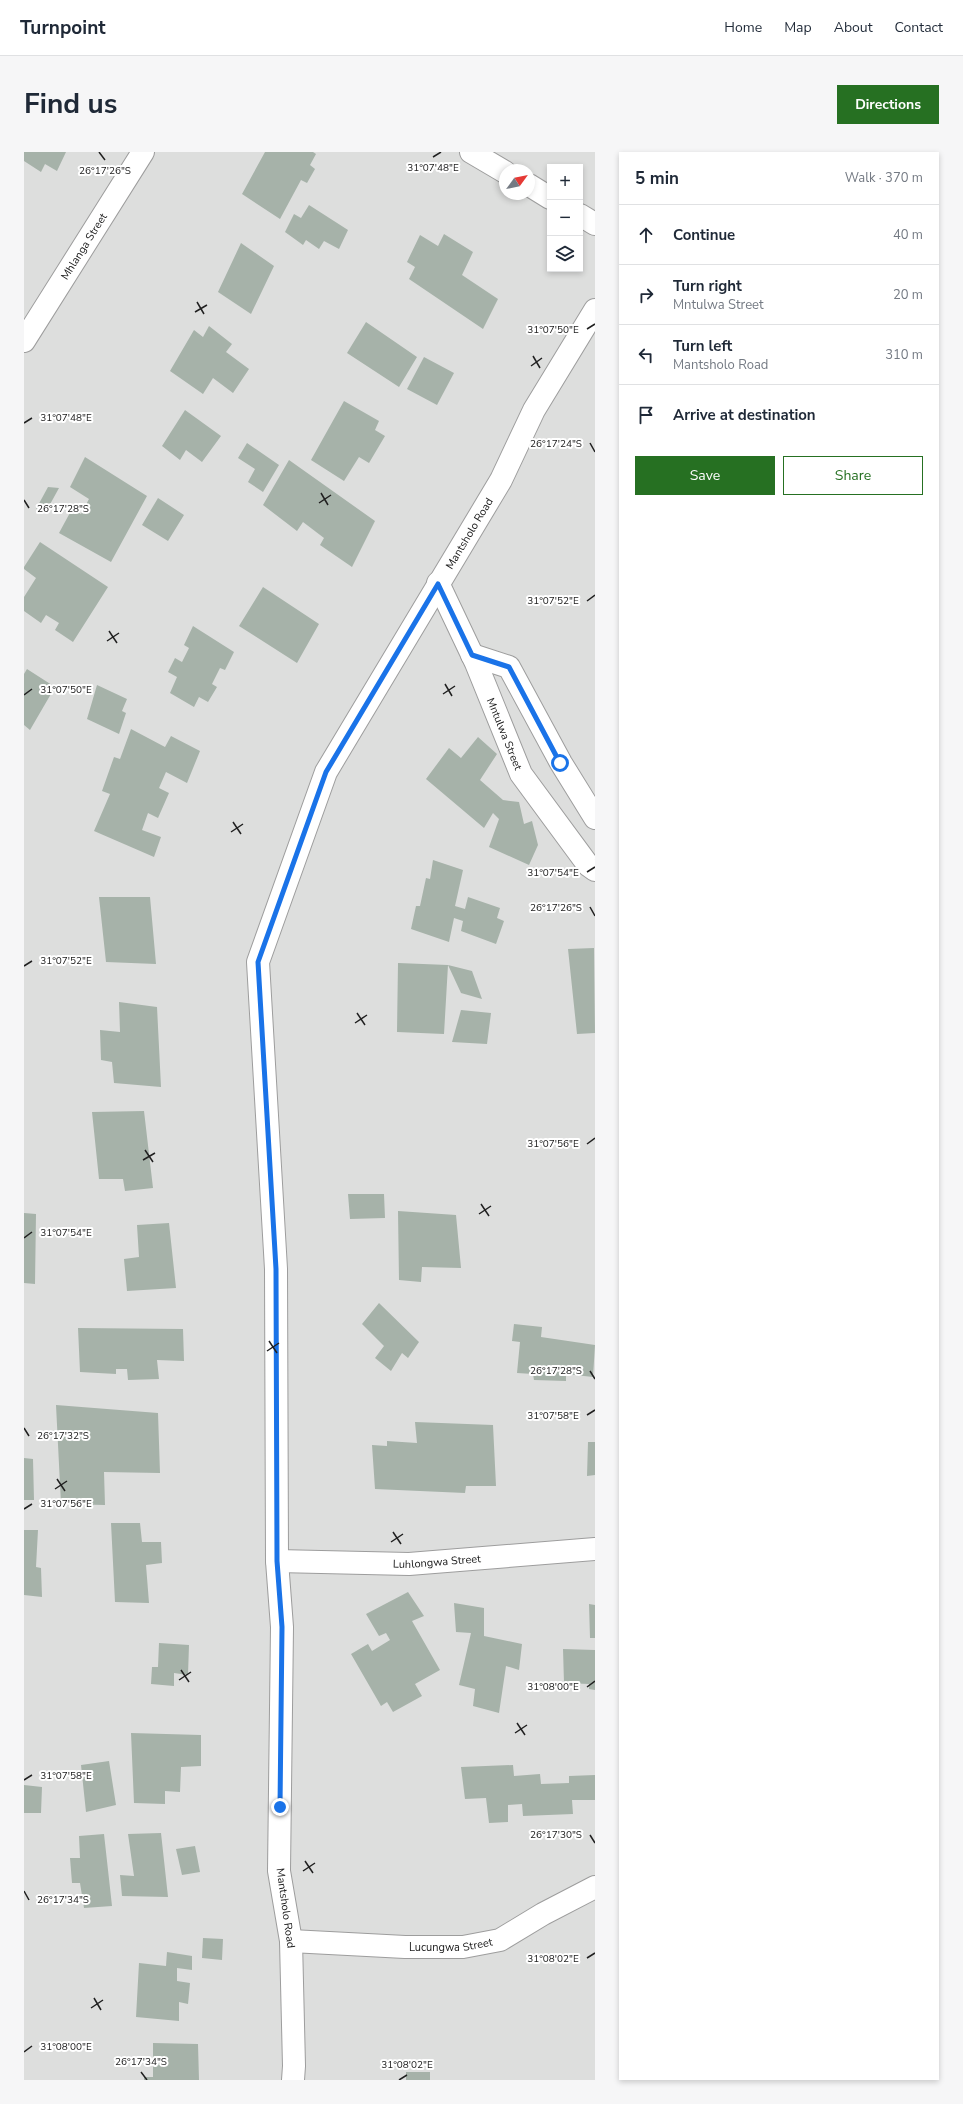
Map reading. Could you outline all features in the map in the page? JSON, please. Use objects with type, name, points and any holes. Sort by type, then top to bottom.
[{"type":"street","name":"Mhlanga Street","points":[[24,341],[143,152]]},
{"type":"street","points":[[471,152],[499,168]]},
{"type":"street","points":[[535,189],[547,196]]},
{"type":"street","points":[[583,217],[595,224]]},
{"type":"street","name":"Mantsholo Road","points":[[293,2080],[292,1941],[279,1871],[282,1627],[277,1561],[276,1269],[258,962],[326,772],[501,480],[534,410],[595,310]]},
{"type":"street","name":"Mntulwa Street","points":[[438,584],[472,655],[521,774],[588,865],[595,870]]},
{"type":"street","points":[[472,655],[509,667],[560,763],[595,818]]},
{"type":"street","name":"Luhlongwa Street","points":[[277,1561],[409,1564],[595,1549]]},
{"type":"street","name":"Lucungwa Street","points":[[292,1941],[405,1947],[463,1947],[500,1940],[543,1914],[595,1887]]},
{"type":"shaded area","points":[[24,152],[595,152],[595,2080],[24,2080]]},
{"type":"building","points":[[24,152],[66,152],[57,171],[45,164],[41,172],[24,161]]},
{"type":"building","points":[[265,152],[313,152],[316,154],[310,165],[315,169],[307,183],[301,180],[280,219],[242,194]]},
{"type":"building","points":[[309,205],[348,230],[339,249],[324,241],[319,249],[306,240],[303,245],[285,232],[294,214],[301,218]]},
{"type":"building","points":[[444,234],[473,252],[462,275],[498,299],[483,329],[409,279],[415,267],[407,262],[420,235],[438,246]]},
{"type":"building","points":[[241,243],[274,266],[251,314],[218,292]]},
{"type":"building","points":[[366,322],[417,357],[399,387],[347,353]]},
{"type":"building","points":[[209,326],[232,344],[226,352],[249,369],[233,393],[213,378],[203,394],[170,371],[194,330],[203,337]]},
{"type":"building","points":[[424,357],[454,373],[437,405],[407,389]]},
{"type":"building","points":[[344,401],[379,421],[375,430],[385,436],[369,463],[359,457],[344,481],[311,460]]},
{"type":"building","points":[[185,410],[221,436],[202,462],[186,450],[180,460],[162,446]]},
{"type":"building","points":[[247,443],[279,465],[263,492],[248,482],[255,469],[238,458]]},
{"type":"building","points":[[85,457],[147,496],[111,562],[59,533],[72,509],[81,514],[89,499],[70,487]]},
{"type":"building","points":[[289,460],[375,521],[352,567],[320,545],[324,538],[303,522],[297,531],[263,505]]},
{"type":"building","points":[[48,487],[59,488],[48,508],[36,509]]},
{"type":"building","points":[[158,498],[184,515],[168,541],[142,525]]},
{"type":"building","points":[[40,542],[108,587],[73,642],[55,630],[59,623],[46,615],[41,623],[24,611],[24,597],[36,578],[24,569],[24,567]]},
{"type":"building","points":[[263,587],[319,624],[297,663],[239,626]]},
{"type":"building","points":[[193,626],[234,652],[225,670],[220,668],[212,684],[217,687],[208,702],[199,697],[194,707],[170,693],[177,677],[168,672],[175,658],[182,662],[189,648],[184,645]]},
{"type":"building","points":[[27,669],[55,687],[30,730],[24,725],[24,674]]},
{"type":"building","points":[[97,685],[127,699],[122,711],[126,713],[119,734],[87,719]]},
{"type":"building","points":[[131,729],[165,747],[171,736],[200,751],[187,783],[166,772],[159,788],[169,793],[158,818],[148,813],[142,830],[161,837],[154,857],[94,831],[110,794],[102,791],[114,757],[120,759]]},
{"type":"building","points":[[478,737],[497,754],[480,780],[503,800],[519,802],[524,824],[532,821],[538,845],[529,865],[489,847],[499,819],[493,813],[484,828],[426,779],[449,748],[461,758]]},
{"type":"building","points":[[433,860],[463,870],[455,906],[465,909],[468,897],[500,908],[497,918],[504,921],[496,944],[461,931],[463,921],[454,918],[449,942],[411,929],[416,906],[420,906],[426,878],[430,879]]},
{"type":"building","points":[[99,897],[150,897],[156,964],[106,962]]},
{"type":"building","points":[[594,948],[595,1033],[577,1034],[568,949]]},
{"type":"building","points":[[398,963],[448,965],[444,1034],[397,1032]]},
{"type":"building","points":[[448,965],[472,971],[482,999],[461,993]]},
{"type":"building","points":[[119,1002],[157,1007],[161,1087],[114,1083],[112,1062],[101,1060],[100,1030],[120,1032]]},
{"type":"building","points":[[461,1010],[491,1013],[487,1044],[452,1042]]},
{"type":"building","points":[[144,1111],[153,1188],[125,1191],[123,1179],[99,1179],[92,1112]]},
{"type":"building","points":[[348,1194],[384,1194],[385,1218],[350,1219]]},
{"type":"building","points":[[398,1211],[456,1215],[461,1268],[422,1267],[421,1282],[399,1280]]},
{"type":"building","points":[[24,1213],[36,1214],[35,1284],[24,1283]]},
{"type":"building","points":[[169,1223],[176,1288],[127,1291],[124,1259],[139,1257],[137,1225]]},
{"type":"building","points":[[379,1303],[419,1342],[408,1358],[402,1353],[391,1371],[375,1358],[384,1346],[362,1324]]},
{"type":"building","points":[[514,1324],[542,1327],[541,1337],[595,1345],[593,1377],[566,1374],[566,1381],[534,1380],[533,1374],[517,1373],[520,1342],[512,1341]]},
{"type":"building","points":[[78,1328],[183,1329],[184,1361],[157,1360],[159,1379],[128,1380],[127,1369],[116,1369],[116,1374],[80,1372]]},
{"type":"building","points":[[56,1405],[158,1413],[160,1473],[104,1472],[105,1505],[61,1504]]},
{"type":"building","points":[[415,1422],[493,1425],[496,1486],[466,1486],[465,1493],[375,1489],[372,1445],[387,1446],[387,1441],[417,1443]]},
{"type":"building","points":[[588,1442],[595,1442],[595,1475],[587,1476]]},
{"type":"building","points":[[24,1458],[33,1459],[34,1500],[24,1500]]},
{"type":"building","points":[[111,1523],[140,1523],[142,1542],[161,1542],[162,1563],[146,1565],[149,1603],[115,1602]]},
{"type":"building","points":[[24,1530],[38,1530],[36,1567],[41,1568],[42,1597],[24,1595]]},
{"type":"building","points":[[408,1592],[424,1616],[412,1621],[440,1670],[415,1684],[422,1696],[393,1712],[387,1702],[381,1706],[351,1654],[368,1644],[372,1651],[390,1640],[386,1633],[379,1636],[366,1614]]},
{"type":"building","points":[[454,1603],[484,1608],[484,1636],[522,1644],[519,1670],[506,1666],[499,1713],[473,1706],[475,1689],[459,1685],[471,1633],[456,1632]]},
{"type":"building","points":[[589,1604],[595,1605],[595,1638],[590,1638]]},
{"type":"building","points":[[159,1643],[189,1645],[188,1675],[174,1673],[174,1686],[151,1684],[152,1667],[158,1667]]},
{"type":"building","points":[[563,1649],[595,1650],[595,1690],[589,1689],[589,1684],[564,1683]]},
{"type":"building","points":[[131,1733],[201,1735],[201,1766],[181,1767],[180,1792],[165,1791],[165,1804],[134,1803]]},
{"type":"building","points":[[109,1761],[116,1805],[86,1812],[81,1765]]},
{"type":"building","points":[[513,1765],[514,1776],[540,1774],[541,1784],[569,1783],[569,1776],[595,1775],[595,1800],[572,1800],[573,1814],[523,1816],[522,1804],[508,1805],[508,1822],[489,1823],[486,1798],[465,1799],[461,1767]]},
{"type":"building","points":[[24,1785],[42,1787],[41,1813],[24,1813]]},
{"type":"building","points":[[161,1833],[168,1897],[122,1896],[120,1875],[134,1876],[128,1834]]},
{"type":"building","points":[[104,1834],[112,1906],[84,1908],[80,1883],[72,1883],[70,1858],[80,1858],[79,1836]]},
{"type":"building","points":[[195,1846],[200,1872],[182,1875],[176,1849]]},
{"type":"building","points":[[203,1938],[223,1939],[222,1960],[202,1958]]},
{"type":"building","points":[[167,1952],[192,1956],[192,1970],[177,1968],[177,1981],[190,1983],[188,2004],[179,2002],[179,2021],[136,2017],[139,1963],[166,1966]]},
{"type":"building","points":[[153,2043],[198,2044],[199,2080],[144,2080],[144,2077],[153,2077]]},
{"type":"building","points":[[406,2072],[430,2072],[430,2080],[406,2080]]},
{"type":"route","points":[[280,1807],[282,1627],[277,1561],[276,1269],[258,962],[326,772],[438,584],[472,655],[509,667],[560,763]]}]
